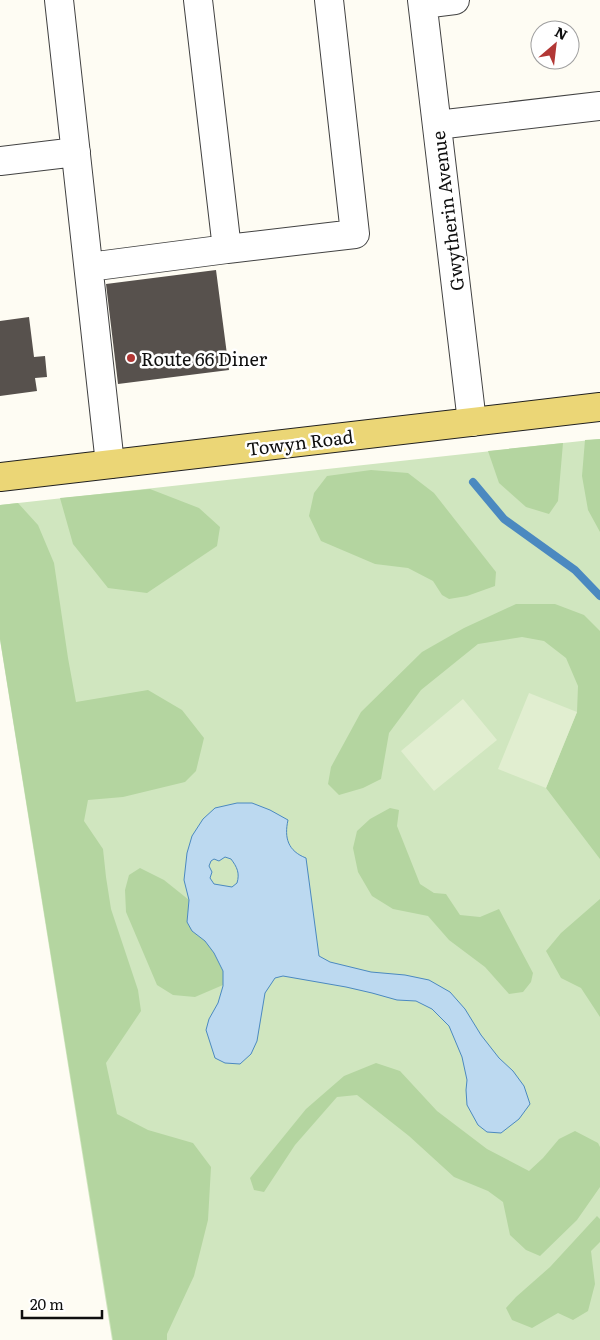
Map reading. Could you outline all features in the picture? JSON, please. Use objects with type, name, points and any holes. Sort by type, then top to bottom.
[{"type":"main road","name":"Towyn Road","points":[[0,477],[600,407]]},
{"type":"street","points":[[59,0],[110,464]]},
{"type":"street","points":[[198,0],[227,250]]},
{"type":"street","points":[[88,267],[355,234],[329,0]]},
{"type":"street","points":[[422,2],[455,0]]},
{"type":"street","name":"Gwytherin Avenue","points":[[422,2],[472,422]]},
{"type":"street","points":[[437,125],[600,106]]},
{"type":"street","points":[[0,161],[76,152]]},
{"type":"green space","points":[[600,439],[600,1340],[112,1340],[0,640],[0,505]]},
{"type":"green space","points":[[600,439],[600,532],[588,510],[582,476],[585,440]]},
{"type":"green space","points":[[563,443],[558,501],[549,514],[526,507],[499,483],[488,451]]},
{"type":"green space","points":[[371,470],[408,473],[434,493],[496,572],[495,586],[467,596],[449,599],[442,595],[433,581],[408,568],[375,564],[321,541],[309,516],[314,493],[327,476]]},
{"type":"green space","points":[[150,489],[199,508],[220,527],[217,546],[147,593],[108,588],[73,544],[60,498]]},
{"type":"green space","points":[[18,503],[38,525],[54,563],[76,702],[148,690],[182,710],[204,738],[196,771],[185,782],[123,797],[88,800],[84,821],[103,849],[111,909],[138,990],[141,1011],[106,1063],[117,1114],[148,1130],[193,1143],[211,1167],[208,1220],[194,1276],[167,1334],[167,1340],[113,1340],[0,639],[0,505]]},
{"type":"green space","points":[[516,604],[555,604],[584,615],[600,631],[600,859],[546,788],[577,712],[578,686],[566,658],[544,641],[522,637],[478,644],[421,690],[389,733],[381,779],[363,788],[339,795],[328,784],[331,767],[361,712],[422,652],[464,628]]},
{"type":"green space","points":[[529,693],[577,712],[546,788],[498,769]]},
{"type":"green space","points":[[463,699],[497,740],[434,791],[401,751]]},
{"type":"green space","points":[[390,808],[399,810],[397,826],[420,884],[434,893],[446,894],[460,915],[480,917],[499,909],[533,973],[531,982],[523,992],[509,994],[485,967],[449,940],[428,916],[393,909],[372,896],[358,872],[353,848],[357,831],[370,819]]},
{"type":"green space","points":[[140,868],[164,880],[189,900],[187,922],[192,931],[205,941],[214,953],[223,971],[223,985],[195,997],[173,995],[157,985],[126,912],[125,890],[129,875]]},
{"type":"green space","points":[[600,899],[600,1017],[581,988],[561,978],[546,951],[561,933]]},
{"type":"green space","points":[[376,1063],[400,1071],[437,1111],[487,1149],[529,1171],[559,1139],[575,1131],[598,1143],[600,1147],[600,1187],[577,1220],[540,1256],[526,1250],[510,1235],[503,1202],[488,1191],[454,1177],[409,1136],[357,1095],[337,1097],[295,1145],[264,1192],[254,1190],[250,1178],[306,1109],[344,1076]]},
{"type":"green space","points":[[597,1216],[600,1219],[600,1242],[591,1251],[595,1284],[588,1311],[573,1320],[558,1313],[532,1328],[512,1320],[506,1308],[550,1267]]},
{"type":"water","points":[[237,803],[252,803],[288,820],[287,838],[291,848],[306,858],[319,956],[330,962],[371,972],[405,975],[429,980],[450,992],[465,1009],[481,1035],[499,1058],[513,1071],[524,1086],[530,1104],[519,1119],[501,1133],[487,1132],[478,1125],[467,1105],[467,1080],[462,1057],[449,1026],[432,1009],[416,1001],[397,1000],[346,987],[283,976],[275,978],[265,993],[257,1041],[251,1054],[240,1064],[225,1063],[215,1058],[206,1030],[223,986],[223,971],[214,953],[205,941],[192,931],[187,922],[189,900],[184,880],[187,853],[192,836],[203,819],[215,808]],"holes":[[[225,857],[231,859],[237,870],[237,883],[232,887],[214,884],[210,878],[212,872],[209,866],[211,861],[214,859],[219,861]]]},
{"type":"building","points":[[216,270],[229,370],[118,384],[106,284]]},
{"type":"building","points":[[29,317],[34,357],[45,356],[47,377],[35,378],[37,391],[0,396],[0,321]]},
{"type":"waterway","points":[[473,482],[504,519],[575,570],[600,596]]},
{"type":"place","name":"Route 66 Diner","points":[[131,358]]}]
